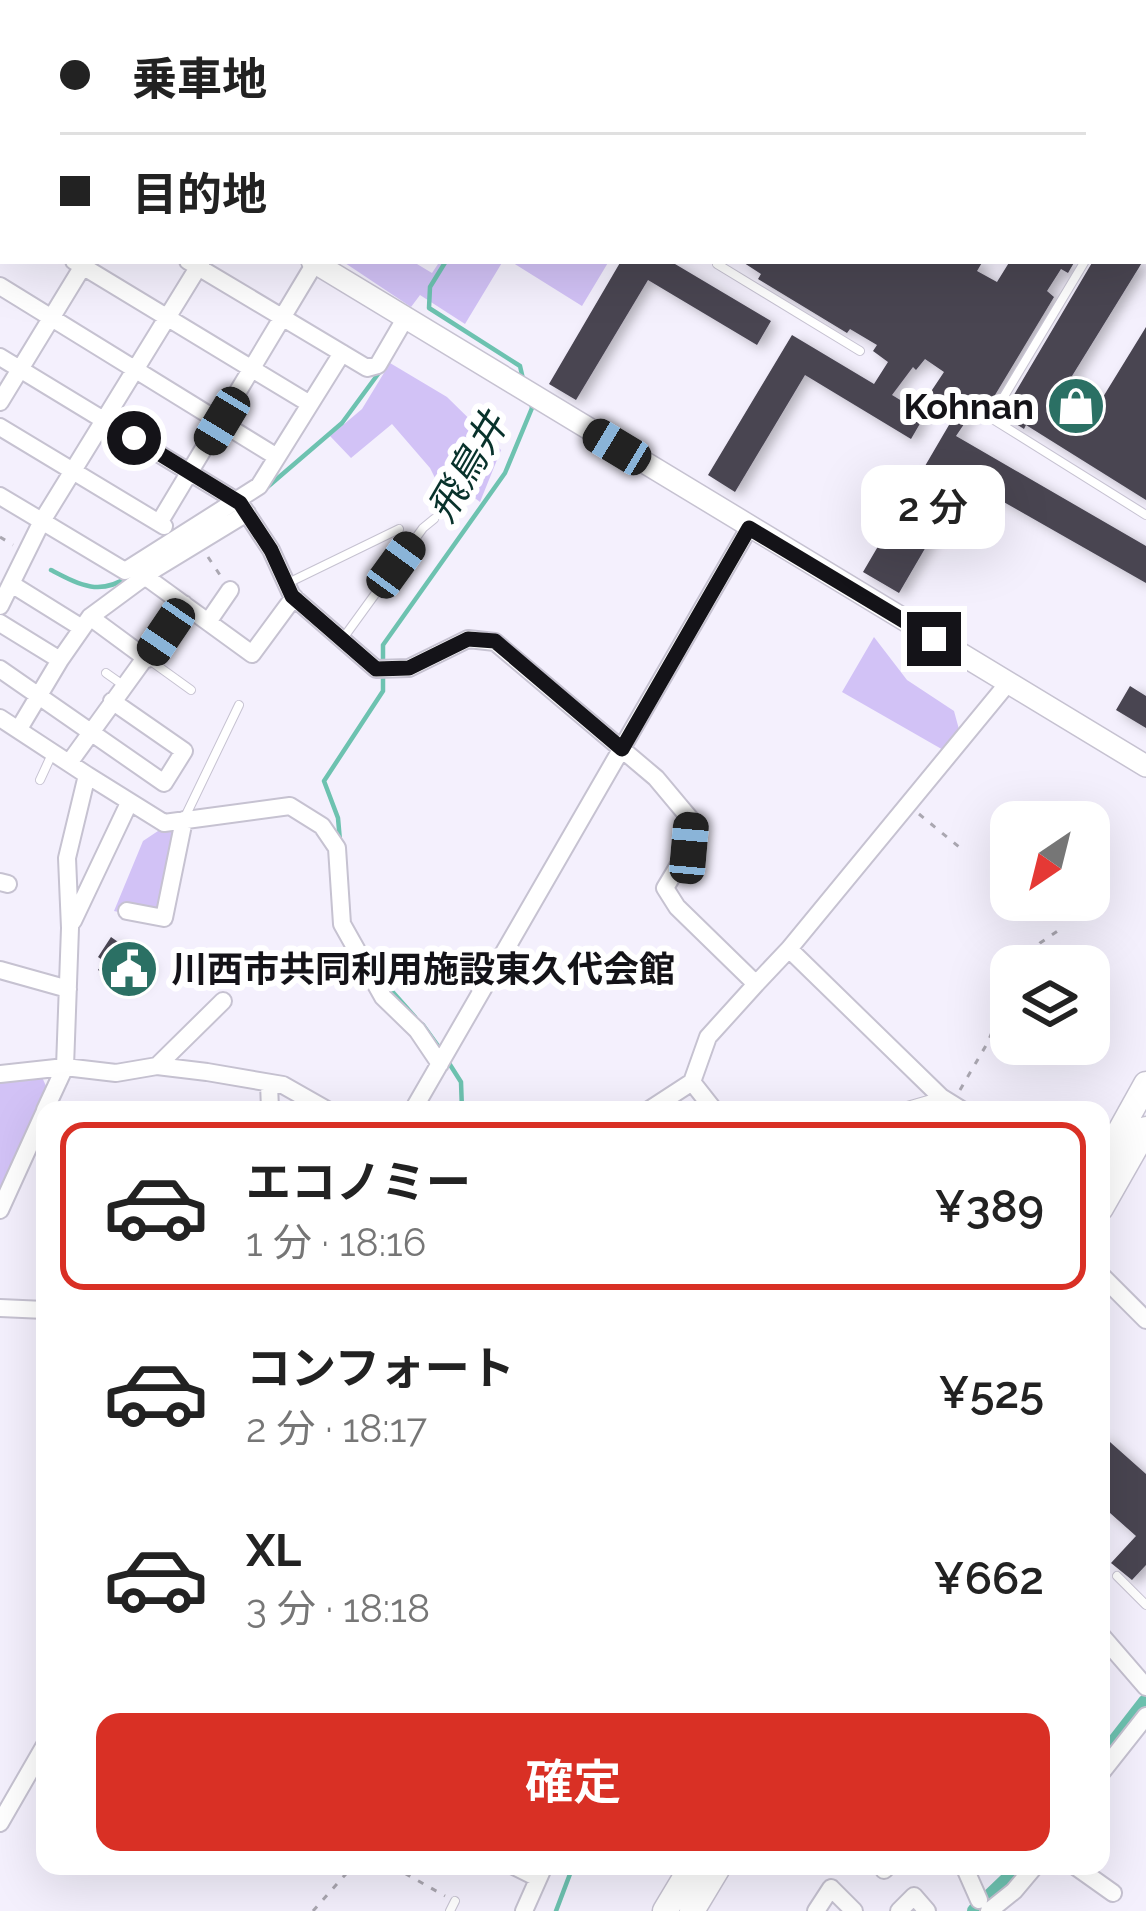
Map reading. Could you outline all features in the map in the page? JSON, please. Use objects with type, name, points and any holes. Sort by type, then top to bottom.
[{"type":"main road","points":[[1110,1149],[1146,1084]]},
{"type":"main road","points":[[1110,1192],[1146,1129]]},
{"type":"main road","points":[[665,1911],[687,1875]]},
{"type":"main road","points":[[699,1908],[714,1875]]},
{"type":"street","points":[[0,402],[80,264]]},
{"type":"street","points":[[83,264],[310,404]]},
{"type":"street","points":[[0,606],[42,521],[195,264]]},
{"type":"street","points":[[198,264],[367,368],[378,364],[406,317]]},
{"type":"street","points":[[159,523],[312,264]]},
{"type":"street","points":[[316,264],[1146,766]]},
{"type":"street","points":[[0,286],[277,457]]},
{"type":"street","points":[[20,728],[87,622],[199,543],[259,486],[342,353]]},
{"type":"street","points":[[0,357],[241,506],[290,590],[376,669],[409,668],[468,639],[495,641],[656,778],[692,820],[689,848],[665,888],[677,907],[756,984]]},
{"type":"street","points":[[0,427],[180,536]]},
{"type":"street","points":[[0,496],[125,571],[180,536],[241,506]]},
{"type":"street","points":[[418,1101],[749,528]]},
{"type":"street","points":[[146,577],[252,654],[290,590]]},
{"type":"street","points":[[14,585],[147,659]]},
{"type":"street","points":[[208,622],[230,590]]},
{"type":"street","points":[[69,763],[184,604]]},
{"type":"street","points":[[0,623],[60,659]]},
{"type":"street","points":[[0,669],[164,782],[186,748],[112,701]]},
{"type":"street","points":[[663,1101],[692,1082],[708,1037],[789,949],[1008,683]]},
{"type":"street","points":[[0,718],[164,823],[290,806],[322,826],[337,848],[342,924],[382,997],[416,1030],[440,1064]]},
{"type":"street","points":[[49,1101],[65,1067],[68,858],[87,775]]},
{"type":"street","points":[[70,928],[129,802]]},
{"type":"street","points":[[128,911],[164,919],[184,820]]},
{"type":"street","points":[[789,949],[950,1101]]},
{"type":"street","points":[[0,970],[68,988]]},
{"type":"street","points":[[158,1066],[223,1001]]},
{"type":"street","points":[[0,1074],[65,1067],[116,1073],[158,1066],[283,1085],[311,1101]]},
{"type":"street","points":[[692,1082],[707,1101]]},
{"type":"street","points":[[269,1083],[270,1101]]},
{"type":"street","points":[[0,1210],[36,1130]]},
{"type":"street","points":[[1110,1283],[1143,1311]]},
{"type":"street","points":[[0,1308],[36,1310]]},
{"type":"street","points":[[1110,1645],[1146,1687]]},
{"type":"street","points":[[1110,1762],[1146,1716]]},
{"type":"street","points":[[0,1823],[36,1761]]},
{"type":"street","points":[[524,1911],[540,1875]]},
{"type":"street","points":[[968,1875],[985,1909],[1025,1875]]},
{"type":"street","points":[[1088,1875],[1113,1893]]},
{"type":"street","points":[[816,1911],[831,1888],[854,1911]]},
{"type":"street","points":[[898,1911],[914,1895],[927,1911]]},
{"type":"lane","points":[[717,264],[860,351]]},
{"type":"lane","points":[[1083,264],[992,418],[1146,515]]},
{"type":"lane","points":[[342,639],[434,519]]},
{"type":"lane","points":[[290,590],[399,529]]},
{"type":"lane","points":[[147,659],[191,690]]},
{"type":"lane","points":[[106,673],[123,685]]},
{"type":"lane","points":[[184,820],[238,705]]},
{"type":"lane","points":[[40,780],[53,751]]},
{"type":"lane","points":[[1117,1576],[1146,1605]]},
{"type":"path","points":[[199,543],[230,590]]},
{"type":"path","points":[[908,805],[964,851]]},
{"type":"path","points":[[1038,945],[1062,928]]},
{"type":"path","points":[[953,1101],[990,1037]]},
{"type":"path","points":[[313,1911],[345,1875]]},
{"type":"path","points":[[406,1875],[452,1906]]},
{"type":"shaded area","points":[[346,264],[417,264],[432,273],[438,264],[501,264],[465,324],[420,295],[411,307]]},
{"type":"shaded area","points":[[515,264],[607,264],[582,306]]},
{"type":"shaded area","points":[[390,363],[447,397],[501,450],[480,502],[463,489],[449,506],[430,468],[392,424],[351,458],[330,436],[362,409]]},
{"type":"shaded area","points":[[874,637],[907,680],[954,711],[960,733],[945,751],[842,692]]},
{"type":"shaded area","points":[[164,827],[176,830],[157,921],[114,911],[143,841]]},
{"type":"shaded area","points":[[42,1077],[49,1093],[45,1101],[36,1101],[36,1121],[0,1197],[0,1082]]},
{"type":"building","points":[[619,264],[675,264],[771,321],[757,345],[648,280],[576,400],[549,384]]},
{"type":"building","points":[[746,264],[981,264],[977,271],[997,282],[1008,264],[1073,264],[1068,273],[1061,269],[1047,291],[1054,297],[989,405],[981,399],[956,436],[1146,546],[1146,583],[965,480],[899,593],[863,572],[956,413],[928,396],[944,372],[925,359],[892,395],[925,415],[911,439],[805,375],[735,492],[708,475],[792,335],[874,384],[888,362],[873,351],[877,345],[850,329],[847,333],[758,279],[761,274]]},
{"type":"building","name":"Kohnan","points":[[1091,264],[1141,264],[1072,376],[1103,397],[1146,327],[1146,500],[1002,415]]},
{"type":"building","points":[[1130,686],[1146,696],[1146,728],[1116,710]]},
{"type":"building","points":[[111,937],[151,965],[136,986],[127,980],[122,987],[98,970],[104,961],[98,957]]},
{"type":"building","points":[[1110,1442],[1146,1474],[1146,1565],[1132,1580],[1111,1563],[1136,1536],[1110,1513]]},
{"type":"waterway","name":"飛鳥井","points":[[444,264],[430,287],[429,308],[520,366],[523,379]]},
{"type":"waterway","points":[[264,490],[342,423],[381,370]]},
{"type":"waterway","name":"飛鳥井","points":[[383,663],[383,645],[505,473],[532,408],[530,401]]},
{"type":"waterway","points":[[51,570],[99,587],[128,577]]},
{"type":"waterway","name":"飛鳥井","points":[[340,841],[338,818],[324,781],[383,691],[383,674]]},
{"type":"waterway","name":"飛鳥井","points":[[365,949],[415,1017]]},
{"type":"waterway","name":"飛鳥井","points":[[423,1025],[441,1050]]},
{"type":"waterway","name":"飛鳥井","points":[[447,1060],[461,1082],[462,1101]]},
{"type":"waterway","points":[[1110,1748],[1146,1702]]},
{"type":"waterway","name":"飛鳥井","points":[[556,1911],[570,1875]]},
{"type":"waterway","points":[[975,1911],[1013,1875]]},
{"type":"place","name":"Kohnan","points":[[1076,406]]},
{"type":"place","name":"川西市共同利用施設東久代会館","points":[[129,969]]},
{"type":"route","points":[[134,438],[240,503],[271,550],[292,596],[376,669],[409,668],[468,639],[495,641],[622,749],[749,528],[934,639]]}]
